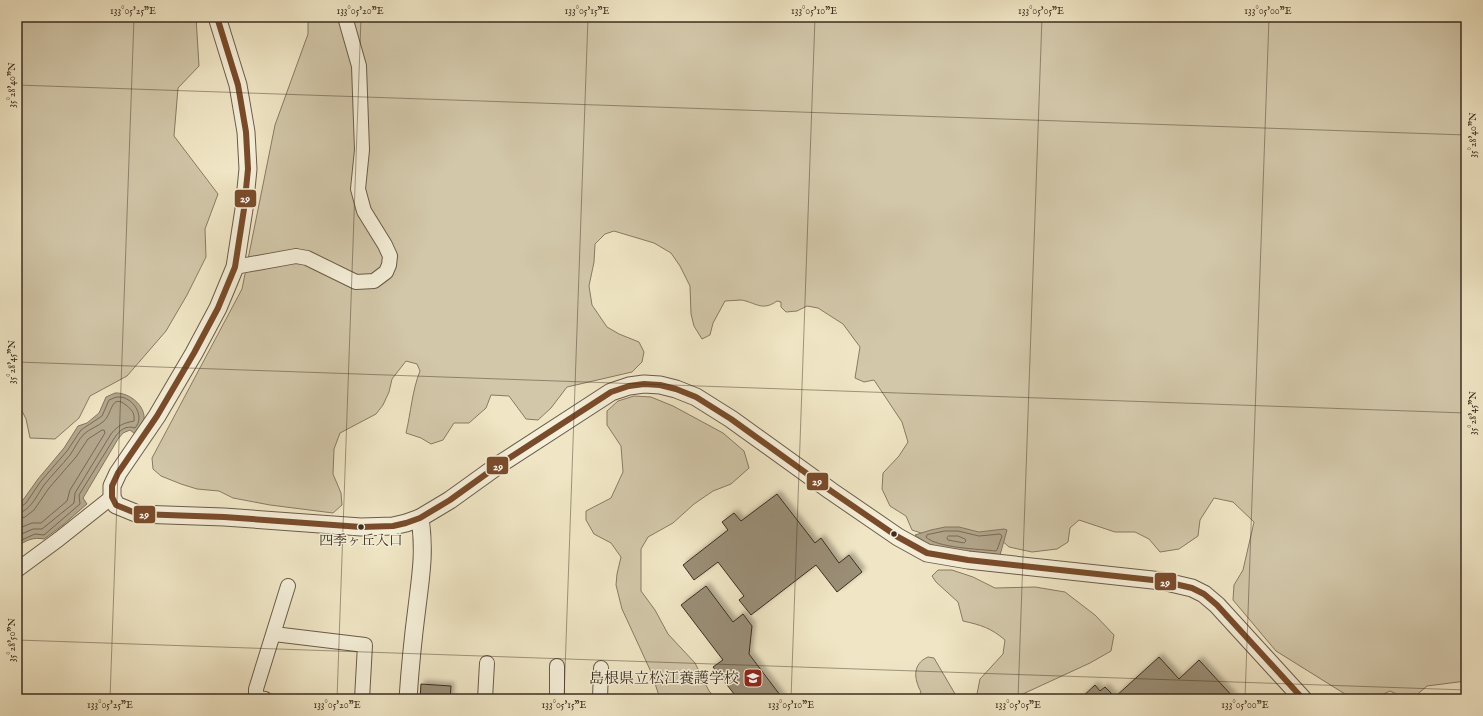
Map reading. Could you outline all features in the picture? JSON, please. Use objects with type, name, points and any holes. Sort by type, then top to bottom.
[{"type":"street","points":[[217,17],[238,85],[246,132],[248,169],[244,210],[235,267],[218,308],[194,353],[156,416],[118,473],[112,486],[112,497],[116,505],[138,514],[224,517],[379,527],[406,524],[420,518],[450,500],[513,455],[611,392],[637,385],[660,385],[676,389],[696,397],[731,419],[898,537],[927,553],[968,560],[1162,581],[1192,588],[1204,594],[1217,605],[1303,699]]},
{"type":"street","points":[[235,267],[296,256],[307,258],[356,282],[374,281],[386,272],[389,265],[390,256],[364,211],[358,190],[362,150],[359,66],[345,17]]},
{"type":"street","points":[[17,570],[112,497]]},
{"type":"street","points":[[408,699],[415,622],[423,565],[423,541],[420,518]]},
{"type":"street","points":[[265,699],[258,698],[255,692],[288,586]]},
{"type":"street","points":[[274,634],[366,645],[362,699]]},
{"type":"street","points":[[485,699],[487,663]]},
{"type":"street","points":[[557,666],[557,699]]},
{"type":"street","points":[[600,699],[601,668]]},
{"type":"shaded area","points":[[17,17],[196,17],[199,66],[178,88],[174,136],[218,194],[205,229],[206,257],[187,295],[166,331],[127,376],[90,396],[79,418],[55,439],[30,438],[26,419],[17,403]]},
{"type":"shaded area","points":[[308,17],[1466,17],[1466,681],[1427,686],[1412,699],[1407,699],[1390,691],[1373,699],[1353,699],[1276,651],[1233,600],[1234,585],[1243,570],[1254,522],[1233,502],[1214,498],[1200,520],[1198,536],[1179,549],[1160,552],[1149,539],[1135,532],[1115,532],[1079,520],[1070,528],[1068,542],[1057,549],[1032,552],[1009,547],[998,537],[930,536],[912,530],[906,516],[890,506],[882,489],[883,473],[899,456],[908,442],[902,422],[874,380],[864,382],[855,378],[860,347],[843,324],[818,308],[807,306],[797,311],[786,312],[781,307],[781,302],[777,301],[767,306],[763,306],[741,300],[725,301],[713,323],[710,335],[702,339],[694,326],[691,314],[690,286],[680,266],[671,253],[654,243],[614,231],[605,234],[595,244],[594,262],[589,286],[592,305],[607,327],[619,334],[639,342],[644,352],[642,362],[632,372],[567,387],[551,408],[538,420],[526,419],[509,396],[491,395],[486,408],[469,423],[454,423],[443,440],[431,444],[421,438],[406,433],[413,394],[420,371],[417,364],[406,361],[392,379],[389,392],[383,405],[376,414],[340,433],[334,449],[333,474],[341,493],[342,505],[333,513],[270,505],[233,498],[219,491],[197,489],[161,476],[153,469],[152,458],[242,289],[275,125],[308,34]]},
{"type":"shaded area","points":[[634,396],[651,397],[673,406],[723,433],[744,451],[749,468],[731,484],[713,491],[694,504],[673,523],[648,537],[641,549],[641,591],[655,610],[668,634],[695,663],[709,691],[716,699],[660,699],[652,674],[622,609],[616,585],[621,557],[611,543],[594,534],[586,520],[586,511],[611,498],[623,472],[621,446],[607,425],[607,411],[618,401]]},
{"type":"shaded area","points":[[938,570],[952,570],[973,577],[995,588],[1035,587],[1065,592],[1095,615],[1114,635],[1111,651],[1090,663],[1012,699],[976,699],[980,679],[1003,654],[1005,640],[986,628],[963,621],[958,602],[936,582],[932,576]]},
{"type":"shaded area","points":[[928,657],[934,658],[958,699],[916,699],[921,692],[916,677],[917,668],[923,660]]},
{"type":"water","points":[[115,393],[127,395],[137,402],[143,412],[143,424],[135,434],[130,430],[123,433],[118,439],[83,498],[87,504],[44,539],[36,538],[17,547],[17,505],[23,500],[38,479],[64,448],[78,426],[87,423],[99,413],[106,397]]},
{"type":"water","points":[[945,527],[959,527],[979,532],[1004,529],[1007,530],[1000,555],[951,550],[928,544],[915,535]]},
{"type":"building","name":"島根県立松江養護学校","points":[[777,494],[815,543],[821,538],[839,563],[849,555],[862,572],[837,592],[816,565],[751,615],[739,600],[744,596],[718,562],[694,580],[683,565],[728,530],[722,522],[734,513],[741,521]]},
{"type":"building","points":[[706,586],[733,622],[743,614],[752,626],[749,654],[783,699],[738,699],[713,667],[723,660],[681,605]]},
{"type":"building","points":[[1159,657],[1179,679],[1199,660],[1235,699],[1080,699],[1095,685],[1100,691],[1105,687],[1115,697]]},
{"type":"building","points":[[421,684],[451,686],[450,699],[420,699]]},
{"type":"transit line","name":"29","points":[[217,17],[238,85],[246,132],[248,169],[244,209],[235,267],[218,308],[194,353],[157,416],[118,473],[112,486],[112,497],[116,505],[138,514],[224,517],[361,527],[393,526],[420,518],[450,500],[500,464],[611,392],[629,386],[644,384],[660,385],[676,389],[696,397],[731,419],[898,537],[927,553],[968,560],[1162,581],[1192,588],[1204,594],[1217,605],[1303,699]]},
{"type":"place","name":"四季ヶ丘入口","points":[[361,527]]},
{"type":"place","name":"島根県立松江養護学校","points":[[753,678]]}]
